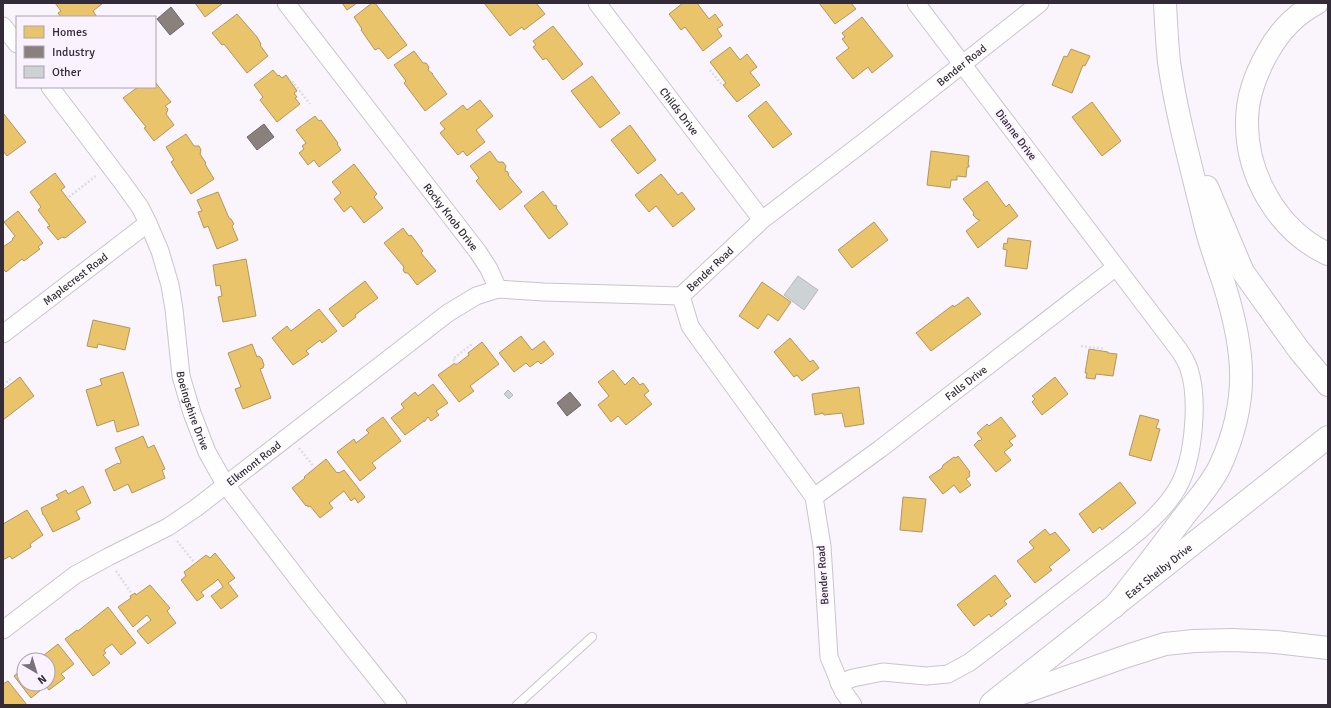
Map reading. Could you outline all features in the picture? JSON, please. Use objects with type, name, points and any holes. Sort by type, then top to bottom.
[{"type":"main road","points":[[1114,607],[1211,482],[1219,468],[1234,433],[1240,400],[1242,372],[1234,320],[1225,286],[1207,231],[1181,123],[1169,60],[1165,3]]},
{"type":"main road","points":[[1317,3],[1298,16],[1281,31],[1261,63],[1254,81],[1248,104],[1247,121],[1249,152],[1264,193],[1290,227],[1299,235],[1328,254]]},
{"type":"main road","points":[[1181,123],[1243,272],[1299,350],[1328,385]]},
{"type":"main road","name":"East Shelby Drive","points":[[990,704],[1328,437]]},
{"type":"main road","points":[[990,704],[1165,644],[1194,641],[1232,640],[1276,642],[1328,648]]},
{"type":"street","name":"Rocky Knob Drive","points":[[286,3],[478,252],[489,269],[498,289]]},
{"type":"street","name":"Childs Drive","points":[[597,3],[762,220]]},
{"type":"street","name":"Dianne Drive","points":[[839,683],[853,678],[883,672],[926,676],[948,674],[970,662],[1122,545],[1151,519],[1178,488],[1185,470],[1194,421],[1194,390],[1189,367],[1179,350],[916,3]]},
{"type":"street","name":"Bender Road","points":[[853,705],[839,683],[829,657],[822,546],[814,497],[690,326],[681,296],[762,220],[1040,3]]},
{"type":"street","name":"Boeingshire Drive","points":[[51,88],[110,165],[140,207],[148,223],[160,251],[170,285],[181,376],[186,393],[207,452],[225,484],[307,591],[398,705]]},
{"type":"street","name":"Maplecrest Road","points":[[3,334],[148,223]]},
{"type":"street","name":"Falls Drive","points":[[814,497],[880,449],[1116,267]]},
{"type":"street","points":[[498,289],[544,292],[681,296]]},
{"type":"street","name":"Elkmont Road","points":[[3,630],[64,582],[108,557],[168,527],[196,508],[225,484],[448,313],[476,296],[498,289]]},
{"type":"lane","points":[[517,705],[592,637]]},
{"type":"path","points":[[710,70],[722,85]]},
{"type":"path","points":[[292,83],[293,82],[310,104]]},
{"type":"path","points":[[69,197],[110,165]]},
{"type":"path","points":[[457,364],[453,359],[472,344]]},
{"type":"path","points":[[1081,346],[1104,349]]},
{"type":"path","points":[[3,385],[12,378]]},
{"type":"path","points":[[289,436],[314,467]]},
{"type":"path","points":[[168,527],[194,562]]},
{"type":"path","points":[[108,557],[132,594]]},
{"type":"building: Homes","points":[[55,3],[103,3],[93,11],[96,16],[60,16],[58,13],[61,11]]},
{"type":"building: Homes","points":[[195,3],[223,3],[205,17]]},
{"type":"building: Homes","points":[[342,3],[357,3],[347,10]]},
{"type":"building: Homes","points":[[372,3],[375,3],[407,45],[388,59],[379,48],[375,50],[354,17]]},
{"type":"building: Homes","points":[[484,3],[536,3],[545,14],[524,30],[522,27],[510,36]]},
{"type":"building: Homes","points":[[683,3],[697,3],[709,19],[715,14],[723,25],[717,29],[722,36],[703,51],[685,27],[681,30],[669,14]]},
{"type":"building: Homes","points":[[819,3],[851,3],[856,9],[835,24]]},
{"type":"building: Homes","points":[[237,14],[257,37],[261,44],[260,45],[268,56],[247,73],[224,44],[222,45],[212,33]]},
{"type":"building: Homes","points":[[862,17],[893,56],[872,73],[868,67],[853,79],[836,58],[849,48],[842,39],[845,37],[842,33]]},
{"type":"building: Homes","points":[[553,26],[583,64],[563,80],[546,58],[543,60],[533,47],[536,45],[533,41]]},
{"type":"building: Homes","points":[[730,47],[740,60],[747,54],[757,67],[750,72],[760,85],[737,102],[723,85],[726,83],[710,62]]},
{"type":"building: Homes","points":[[1071,49],[1090,56],[1085,66],[1083,65],[1072,93],[1052,85],[1064,56],[1067,57]]},
{"type":"building: Homes","points":[[414,51],[423,63],[426,63],[429,67],[428,70],[433,74],[447,94],[425,111],[404,83],[406,81],[394,65]]},
{"type":"building: Homes","points":[[273,70],[282,78],[286,75],[297,91],[294,93],[297,97],[295,98],[300,104],[277,122],[260,100],[263,97],[254,85]]},
{"type":"building: Homes","points":[[592,76],[620,113],[600,128],[571,91]]},
{"type":"building: Homes","points":[[156,83],[171,102],[165,106],[168,109],[166,114],[174,125],[154,141],[144,128],[146,127],[123,98],[137,88],[156,88]]},
{"type":"building: Homes","points":[[480,100],[493,116],[476,130],[485,142],[467,156],[463,151],[458,155],[440,133],[445,129],[440,123],[463,105],[467,110]]},
{"type":"building: Homes","points":[[766,101],[792,134],[773,148],[748,116]]},
{"type":"building: Homes","points":[[1092,102],[1121,141],[1102,156],[1072,117]]},
{"type":"building: Homes","points":[[3,113],[26,142],[7,156],[3,151]]},
{"type":"building: Homes","points":[[315,116],[319,121],[321,120],[338,143],[337,144],[341,150],[319,167],[314,160],[308,165],[299,153],[304,149],[302,146],[306,143],[296,130]]},
{"type":"building: Homes","points":[[630,125],[656,160],[638,174],[611,140]]},
{"type":"building: Homes","points":[[186,134],[194,146],[199,146],[201,150],[200,154],[214,179],[191,194],[171,162],[174,160],[166,147]]},
{"type":"building: Homes","points":[[490,151],[498,162],[503,162],[506,166],[506,172],[507,171],[509,174],[508,175],[522,192],[500,210],[476,181],[479,178],[470,166]]},
{"type":"building: Homes","points":[[931,151],[969,156],[969,167],[967,167],[966,177],[957,176],[957,180],[951,180],[950,188],[927,185]]},
{"type":"building: Homes","points":[[354,164],[377,194],[374,197],[383,208],[364,223],[351,206],[344,212],[334,199],[341,193],[332,182]]},
{"type":"building: Homes","points":[[55,173],[65,187],[61,190],[86,222],[65,238],[62,237],[58,240],[47,227],[50,226],[38,210],[41,207],[30,192]]},
{"type":"building: Homes","points":[[661,174],[678,195],[682,192],[695,209],[673,227],[656,206],[649,212],[635,195]]},
{"type":"building: Homes","points":[[987,181],[1006,207],[1009,204],[1018,216],[978,248],[966,231],[980,220],[973,215],[974,213],[963,199]]},
{"type":"building: Homes","points":[[543,191],[554,206],[556,205],[556,208],[568,224],[549,239],[524,206]]},
{"type":"building: Homes","points":[[218,192],[229,218],[234,224],[232,226],[238,240],[217,249],[208,226],[204,228],[198,212],[202,211],[197,200]]},
{"type":"building: Homes","points":[[18,211],[43,243],[38,247],[40,249],[24,261],[22,259],[6,272],[3,269],[3,247],[13,240],[12,239],[15,236],[4,222]]},
{"type":"building: Homes","points":[[874,222],[888,240],[852,268],[838,250]]},
{"type":"building: Homes","points":[[403,228],[409,236],[411,235],[423,251],[421,253],[436,271],[417,285],[408,273],[405,273],[403,270],[404,267],[384,243]]},
{"type":"building: Homes","points":[[1008,238],[1031,241],[1027,269],[1005,266],[1007,250],[1003,249],[1004,243],[1007,244]]},
{"type":"building: Homes","points":[[246,259],[256,316],[223,322],[218,297],[222,296],[220,285],[216,286],[213,265]]},
{"type":"building: Homes","points":[[365,281],[378,298],[355,315],[356,317],[343,327],[329,309]]},
{"type":"building: Homes","points":[[762,282],[791,302],[778,321],[768,314],[758,329],[739,316]]},
{"type":"building: Homes","points":[[968,297],[981,314],[931,351],[916,333],[953,305],[954,307]]},
{"type":"building: Homes","points":[[319,309],[337,331],[322,343],[320,340],[306,351],[309,354],[293,365],[272,338],[287,326],[291,331]]},
{"type":"building: Homes","points":[[93,320],[130,328],[125,350],[98,344],[97,348],[87,346]]},
{"type":"building: Homes","points":[[521,336],[532,350],[544,341],[554,354],[541,364],[538,361],[530,367],[526,363],[514,372],[499,353]]},
{"type":"building: Homes","points":[[790,338],[810,362],[813,360],[819,368],[802,381],[797,375],[794,377],[774,352]]},
{"type":"building: Homes","points":[[482,342],[499,364],[470,386],[474,391],[459,402],[438,375],[455,363],[456,365]]},
{"type":"building: Homes","points":[[252,344],[257,357],[259,356],[262,359],[264,365],[263,368],[260,369],[271,398],[243,409],[235,389],[241,387],[228,353]]},
{"type":"building: Homes","points":[[1089,349],[1117,354],[1113,376],[1096,374],[1095,379],[1086,378],[1087,373],[1085,373]]},
{"type":"building: Homes","points":[[613,370],[625,385],[633,377],[640,385],[643,383],[649,391],[644,395],[652,404],[626,425],[618,416],[611,422],[598,405],[609,396],[598,382]]},
{"type":"building: Homes","points":[[123,372],[139,425],[117,432],[114,420],[97,426],[86,390],[102,385],[100,379]]},
{"type":"building: Homes","points":[[20,377],[34,396],[3,420],[3,390]]},
{"type":"building: Homes","points":[[1055,377],[1068,394],[1042,415],[1032,402],[1035,399],[1032,396]]},
{"type":"building: Homes","points":[[433,384],[448,403],[436,411],[439,415],[431,421],[428,417],[424,422],[405,435],[391,418],[404,408],[401,404],[415,392],[418,396]]},
{"type":"building: Homes","points":[[859,387],[864,424],[845,427],[842,413],[824,415],[823,413],[815,415],[812,394]]},
{"type":"building: Homes","points":[[1140,415],[1159,420],[1156,428],[1160,429],[1151,461],[1129,455]]},
{"type":"building: Homes","points":[[383,417],[401,441],[372,463],[376,468],[360,481],[337,452],[354,439],[356,443],[369,433],[366,430]]},
{"type":"building: Homes","points":[[1001,417],[1016,436],[1009,441],[1013,445],[1004,452],[1011,460],[996,472],[974,445],[982,439],[977,433],[987,424],[989,426]]},
{"type":"building: Homes","points":[[143,436],[148,448],[154,445],[165,469],[162,470],[165,478],[132,493],[128,484],[114,491],[105,470],[118,463],[121,463],[115,448]]},
{"type":"building: Homes","points":[[958,456],[970,472],[970,476],[966,479],[971,485],[960,493],[954,485],[943,494],[929,477],[954,457],[956,458]]},
{"type":"building: Homes","points":[[326,459],[337,473],[344,470],[365,497],[358,503],[355,498],[351,501],[344,491],[329,503],[333,508],[320,518],[310,506],[306,506],[292,488]]},
{"type":"building: Homes","points":[[1120,482],[1136,503],[1102,530],[1100,527],[1093,533],[1079,514]]},
{"type":"building: Homes","points":[[83,486],[91,503],[76,511],[80,519],[53,532],[43,515],[41,508],[59,499],[56,495],[66,490],[68,494]]},
{"type":"building: Homes","points":[[903,497],[926,499],[922,532],[900,530]]},
{"type":"building: Homes","points":[[27,510],[43,535],[30,544],[31,547],[12,559],[10,556],[3,560],[3,524]]},
{"type":"building: Homes","points":[[1045,529],[1050,535],[1055,532],[1070,550],[1049,567],[1052,570],[1035,583],[1017,561],[1034,548],[1029,542]]},
{"type":"building: Homes","points":[[215,553],[235,578],[228,583],[238,596],[221,609],[211,596],[223,587],[218,579],[201,592],[204,596],[197,601],[181,580],[186,576],[184,572],[206,555],[210,558]]},
{"type":"building: Homes","points":[[995,575],[1011,596],[1004,601],[1007,604],[991,617],[989,614],[974,626],[957,605]]},
{"type":"building: Homes","points":[[150,585],[170,608],[167,611],[176,623],[148,644],[137,631],[151,620],[147,615],[133,627],[118,607],[131,598],[130,596],[135,593],[136,595]]},
{"type":"building: Homes","points":[[108,607],[136,643],[121,655],[112,644],[105,649],[104,651],[106,653],[103,655],[110,663],[93,676],[65,639],[77,630],[78,631]]},
{"type":"building: Homes","points":[[58,644],[74,664],[61,674],[65,678],[56,685],[56,652],[48,652]]},
{"type":"building: Homes","points":[[8,681],[27,705],[3,705],[3,684]]},
{"type":"building: Homes","points":[[26,692],[38,692],[31,698]]},
{"type":"building: Industry","points":[[171,7],[184,24],[170,35],[157,19]]},
{"type":"building: Industry","points":[[264,124],[274,137],[257,150],[247,137]]},
{"type":"building: Industry","points":[[570,392],[581,405],[567,416],[557,403]]},
{"type":"building: Other","points":[[798,276],[818,290],[804,310],[784,295]]},
{"type":"building: Other","points":[[508,390],[513,395],[509,399],[504,394]]}]
